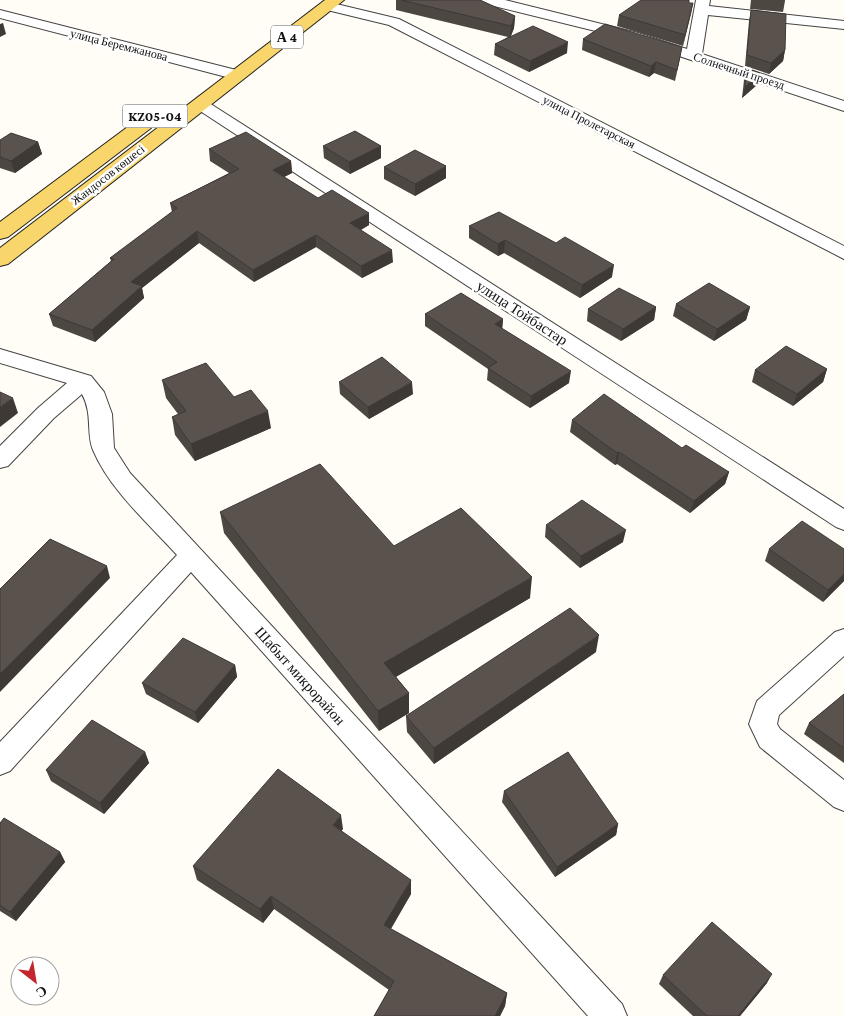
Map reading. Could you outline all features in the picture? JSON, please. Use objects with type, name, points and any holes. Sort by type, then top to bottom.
[{"type":"main road","name":"Жандосов көшесі","points":[[0,259],[193,98],[216,70],[309,0]]},
{"type":"main road","name":"Жандосов көшесі","points":[[193,98],[238,75],[332,3]]},
{"type":"main road","name":"Жандосов көшесі","points":[[0,232],[162,110]]},
{"type":"street","name":"Солнечный проезд","points":[[487,0],[508,3],[633,36],[844,106]]},
{"type":"street","name":"улица Пролетарская","points":[[332,3],[394,22],[844,253]]},
{"type":"street","points":[[694,56],[702,5],[844,25]]},
{"type":"street","name":"улица Беремжанова","points":[[0,14],[238,75]]},
{"type":"street","name":"улица Тойбастар","points":[[193,98],[844,521]]},
{"type":"street","points":[[0,356],[83,382]]},
{"type":"street","points":[[0,460],[46,413],[83,382]]},
{"type":"street","name":"Шабыт микрорайон","points":[[83,382],[93,392],[101,414],[103,448],[122,479],[610,1016]]},
{"type":"street","points":[[0,762],[191,556]]},
{"type":"street","points":[[844,640],[767,709],[763,724],[770,738],[844,798]]},
{"type":"building","points":[[401,0],[480,0],[515,16],[511,26]]},
{"type":"building","points":[[641,0],[689,0],[689,3],[693,3],[685,35],[619,15]]},
{"type":"building","points":[[751,10],[786,14],[785,50],[771,63],[747,55]]},
{"type":"building","points":[[605,24],[682,47],[677,70],[656,62],[651,66],[583,39]]},
{"type":"building","points":[[533,26],[568,42],[530,61],[495,44]]},
{"type":"building","points":[[746,68],[760,73],[745,87]]},
{"type":"building","points":[[355,131],[381,146],[349,162],[323,146]]},
{"type":"building","points":[[246,132],[291,161],[273,170],[318,198],[332,190],[369,213],[350,223],[392,250],[361,266],[316,235],[253,270],[197,231],[131,282],[142,286],[92,330],[49,314],[114,259],[110,258],[177,208],[170,203],[239,169],[209,149]]},
{"type":"building","points":[[11,133],[38,142],[11,161],[0,157],[0,140]]},
{"type":"building","points":[[415,150],[446,166],[415,184],[384,167]]},
{"type":"building","points":[[499,212],[556,243],[565,237],[614,265],[582,285],[505,240],[498,244],[469,226]]},
{"type":"building","points":[[709,283],[750,307],[717,329],[676,304]]},
{"type":"building","points":[[619,288],[656,307],[623,329],[588,309]]},
{"type":"building","points":[[461,293],[503,319],[495,324],[571,371],[531,396],[488,368],[497,362],[425,314]]},
{"type":"building","points":[[786,346],[827,369],[797,394],[755,370]]},
{"type":"building","points":[[382,357],[412,382],[368,407],[339,382]]},
{"type":"building","points":[[206,363],[234,397],[251,390],[268,411],[191,444],[172,417],[186,411],[162,380]]},
{"type":"building","points":[[0,392],[13,398],[0,407]]},
{"type":"building","points":[[604,394],[682,448],[686,445],[729,472],[694,501],[619,452],[617,453],[572,420]]},
{"type":"building","points":[[320,464],[394,546],[461,508],[532,577],[384,663],[409,693],[378,711],[220,512]]},
{"type":"building","points":[[582,500],[626,530],[581,556],[546,525]]},
{"type":"building","points":[[802,521],[844,549],[844,574],[828,590],[769,549]]},
{"type":"building","points":[[50,539],[107,566],[0,674],[0,589]]},
{"type":"building","points":[[570,608],[599,635],[434,748],[406,716]]},
{"type":"building","points":[[183,638],[235,665],[195,712],[142,683]]},
{"type":"building","points":[[844,694],[844,748],[809,723]]},
{"type":"building","points":[[92,720],[145,752],[100,803],[46,770]]},
{"type":"building","points":[[568,752],[618,824],[557,867],[504,791]]},
{"type":"building","points":[[278,769],[341,815],[333,825],[411,880],[384,925],[507,993],[495,1016],[374,1016],[394,981],[271,896],[260,909],[193,866]]},
{"type":"building","points":[[4,818],[60,852],[10,912],[0,905],[0,823]]},
{"type":"building","points":[[712,922],[772,974],[738,1016],[707,1016],[663,975]]}]
